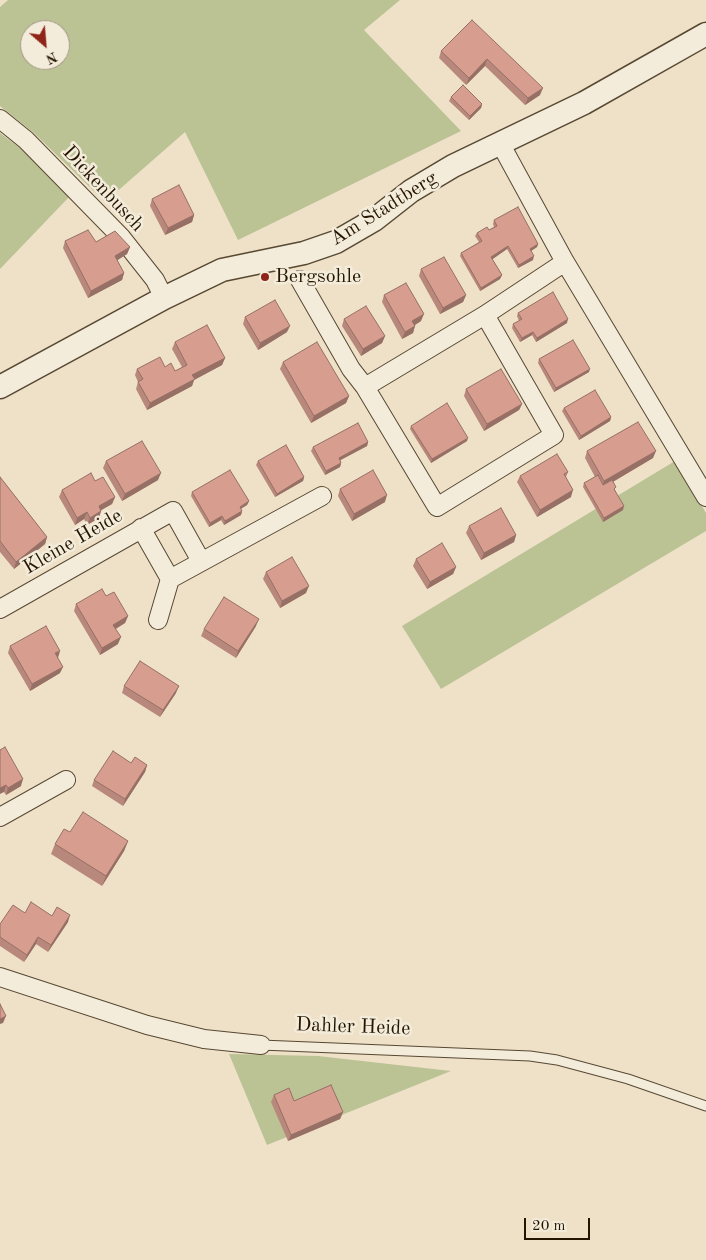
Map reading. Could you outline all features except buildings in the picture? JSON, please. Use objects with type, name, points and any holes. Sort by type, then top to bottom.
[{"type":"street","name":"Am Stadtberg","points":[[0,388],[164,298],[222,270],[304,253],[336,242],[374,220],[419,186],[453,166],[584,102],[706,34]]},
{"type":"street","name":"Dickenbusch","points":[[0,119],[26,140],[121,237],[155,280],[164,298]]},
{"type":"street","points":[[500,143],[566,262],[706,497]]},
{"type":"street","points":[[365,387],[485,315],[566,262]]},
{"type":"street","points":[[300,280],[351,369],[365,387],[437,507],[554,435],[485,315]]},
{"type":"street","points":[[158,620],[170,579],[322,496]]},
{"type":"street","name":"Kleine Heide","points":[[0,608],[173,511],[201,561]]},
{"type":"street","name":"Kleine Heide","points":[[142,528],[170,579]]},
{"type":"street","points":[[0,817],[66,780]]},
{"type":"street","name":"Dahler Heide","points":[[0,977],[147,1025],[204,1039],[261,1045]]},
{"type":"lane","name":"Dahler Heide","points":[[261,1045],[521,1056],[557,1060],[628,1078],[706,1106]]},
{"type":"green space","points":[[8,0],[400,0],[364,30],[461,131],[238,240],[185,132],[105,202],[34,133],[0,106],[0,7]]},
{"type":"green space","points":[[0,133],[20,148],[70,196],[0,269]]},
{"type":"green space","points":[[675,461],[706,513],[706,531],[441,689],[402,626]]},
{"type":"green space","points":[[229,1054],[318,1056],[451,1071],[267,1145]]},
{"type":"place","name":"Bergsohle","points":[[265,277]]}]
